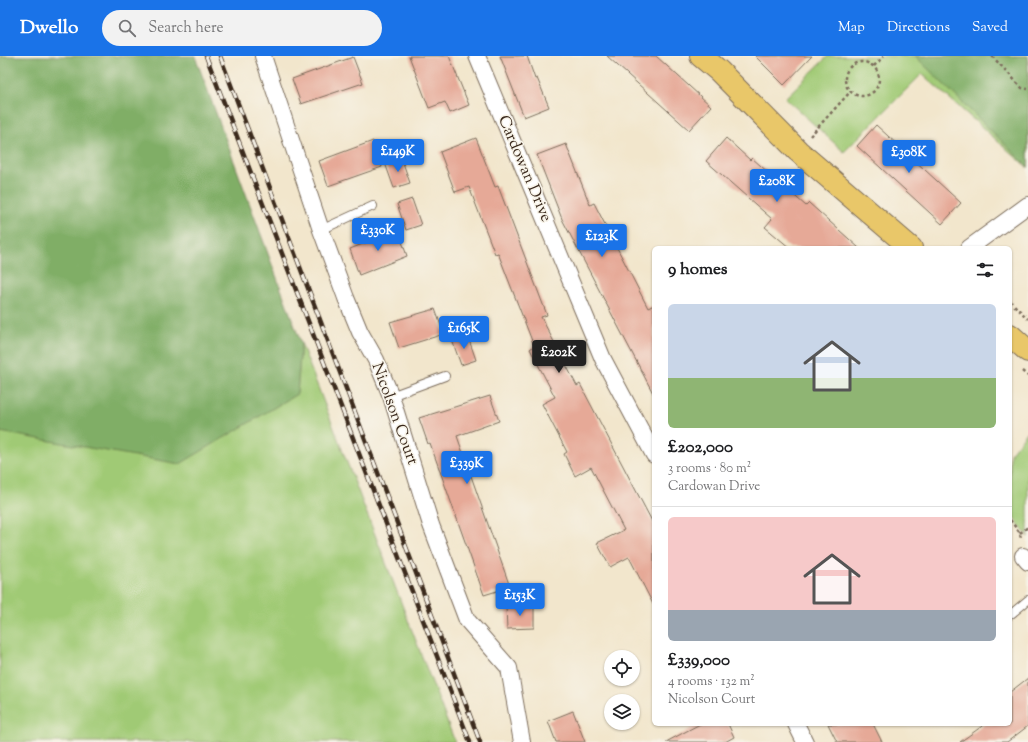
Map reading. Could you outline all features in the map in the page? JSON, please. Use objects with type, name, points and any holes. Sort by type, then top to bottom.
[{"type":"main road","points":[[701,56],[719,71],[798,151],[909,246]]},
{"type":"main road","points":[[1012,337],[1028,351]]},
{"type":"street","name":"Cardowan Drive","points":[[477,56],[603,359],[652,451]]},
{"type":"street","name":"Nicolson Court","points":[[267,57],[321,230],[360,332],[376,360],[391,396],[431,525],[467,620],[509,668],[522,742]]},
{"type":"street","points":[[972,246],[1028,205]]},
{"type":"street","points":[[797,726],[805,742]]},
{"type":"lane","points":[[321,230],[373,206]]},
{"type":"lane","points":[[391,396],[445,376]]},
{"type":"lane","points":[[1012,613],[1028,600]]},
{"type":"path","points":[[874,66],[884,56]]},
{"type":"path","points":[[992,56],[1022,88],[1028,89]]},
{"type":"path","points":[[861,62],[874,66],[880,78],[875,91],[863,97],[850,92],[844,80],[849,67],[861,62]]},
{"type":"path","points":[[798,151],[850,92]]},
{"type":"path","points":[[1012,303],[1028,318]]},
{"type":"path","points":[[1012,523],[1020,533],[1026,559]]},
{"type":"path","points":[[1020,533],[1028,527]]},
{"type":"green space","points":[[0,56],[195,56],[301,343],[297,394],[180,464],[0,432]]},
{"type":"green space","points":[[828,56],[1028,56],[1028,168],[922,74],[844,152],[785,98]]},
{"type":"green space","points":[[915,56],[1028,56],[1028,167]]},
{"type":"green space","points":[[0,330],[297,394],[301,343],[455,742],[0,742]]},
{"type":"green space","points":[[1028,431],[1028,537],[1012,516],[1012,451]]},
{"type":"building","points":[[409,56],[449,56],[469,105],[450,113],[445,102],[429,108]]},
{"type":"building","points":[[500,56],[527,56],[535,79],[537,78],[549,107],[524,117]]},
{"type":"building","points":[[607,56],[656,56],[711,106],[689,130]]},
{"type":"building","points":[[755,56],[812,56],[784,85]]},
{"type":"building","points":[[353,57],[363,83],[301,104],[292,79]]},
{"type":"building","points":[[876,125],[961,203],[942,224],[857,146]]},
{"type":"building","points":[[476,138],[495,187],[498,186],[547,315],[541,317],[577,386],[580,384],[652,521],[652,602],[629,557],[610,567],[597,543],[624,530],[591,467],[575,476],[564,454],[567,452],[542,404],[555,397],[530,349],[534,346],[498,253],[495,254],[469,187],[455,192],[440,152]]},
{"type":"building","points":[[726,138],[750,160],[752,158],[806,206],[809,203],[857,246],[788,246],[765,227],[772,219],[706,161]]},
{"type":"building","points":[[373,141],[382,167],[328,186],[319,161]]},
{"type":"building","points":[[566,144],[590,205],[594,203],[648,308],[652,306],[652,391],[562,219],[537,155]]},
{"type":"building","points":[[401,157],[410,183],[394,188],[385,163]]},
{"type":"building","points":[[412,199],[421,225],[406,230],[397,204]]},
{"type":"building","points":[[398,230],[407,256],[359,275],[350,249]]},
{"type":"building","points":[[435,309],[444,334],[399,348],[390,322]]},
{"type":"building","points":[[467,334],[476,360],[461,365],[452,340]]},
{"type":"building","points":[[490,396],[499,421],[457,436],[510,587],[484,595],[430,443],[428,444],[419,418]]},
{"type":"building","points":[[534,606],[534,628],[507,629],[506,607]]},
{"type":"building","points":[[1028,678],[1028,726],[1007,742],[960,742],[982,726],[1012,726],[1012,690]]},
{"type":"building","points":[[573,711],[585,742],[556,742],[548,721]]},
{"type":"building","points":[[696,726],[729,726],[734,737],[725,742],[666,742]]},
{"type":"building","points":[[829,726],[874,726],[882,742],[837,742]]},
{"type":"railway","points":[[206,56],[470,742]]},
{"type":"railway","points":[[220,56],[480,742]]}]
